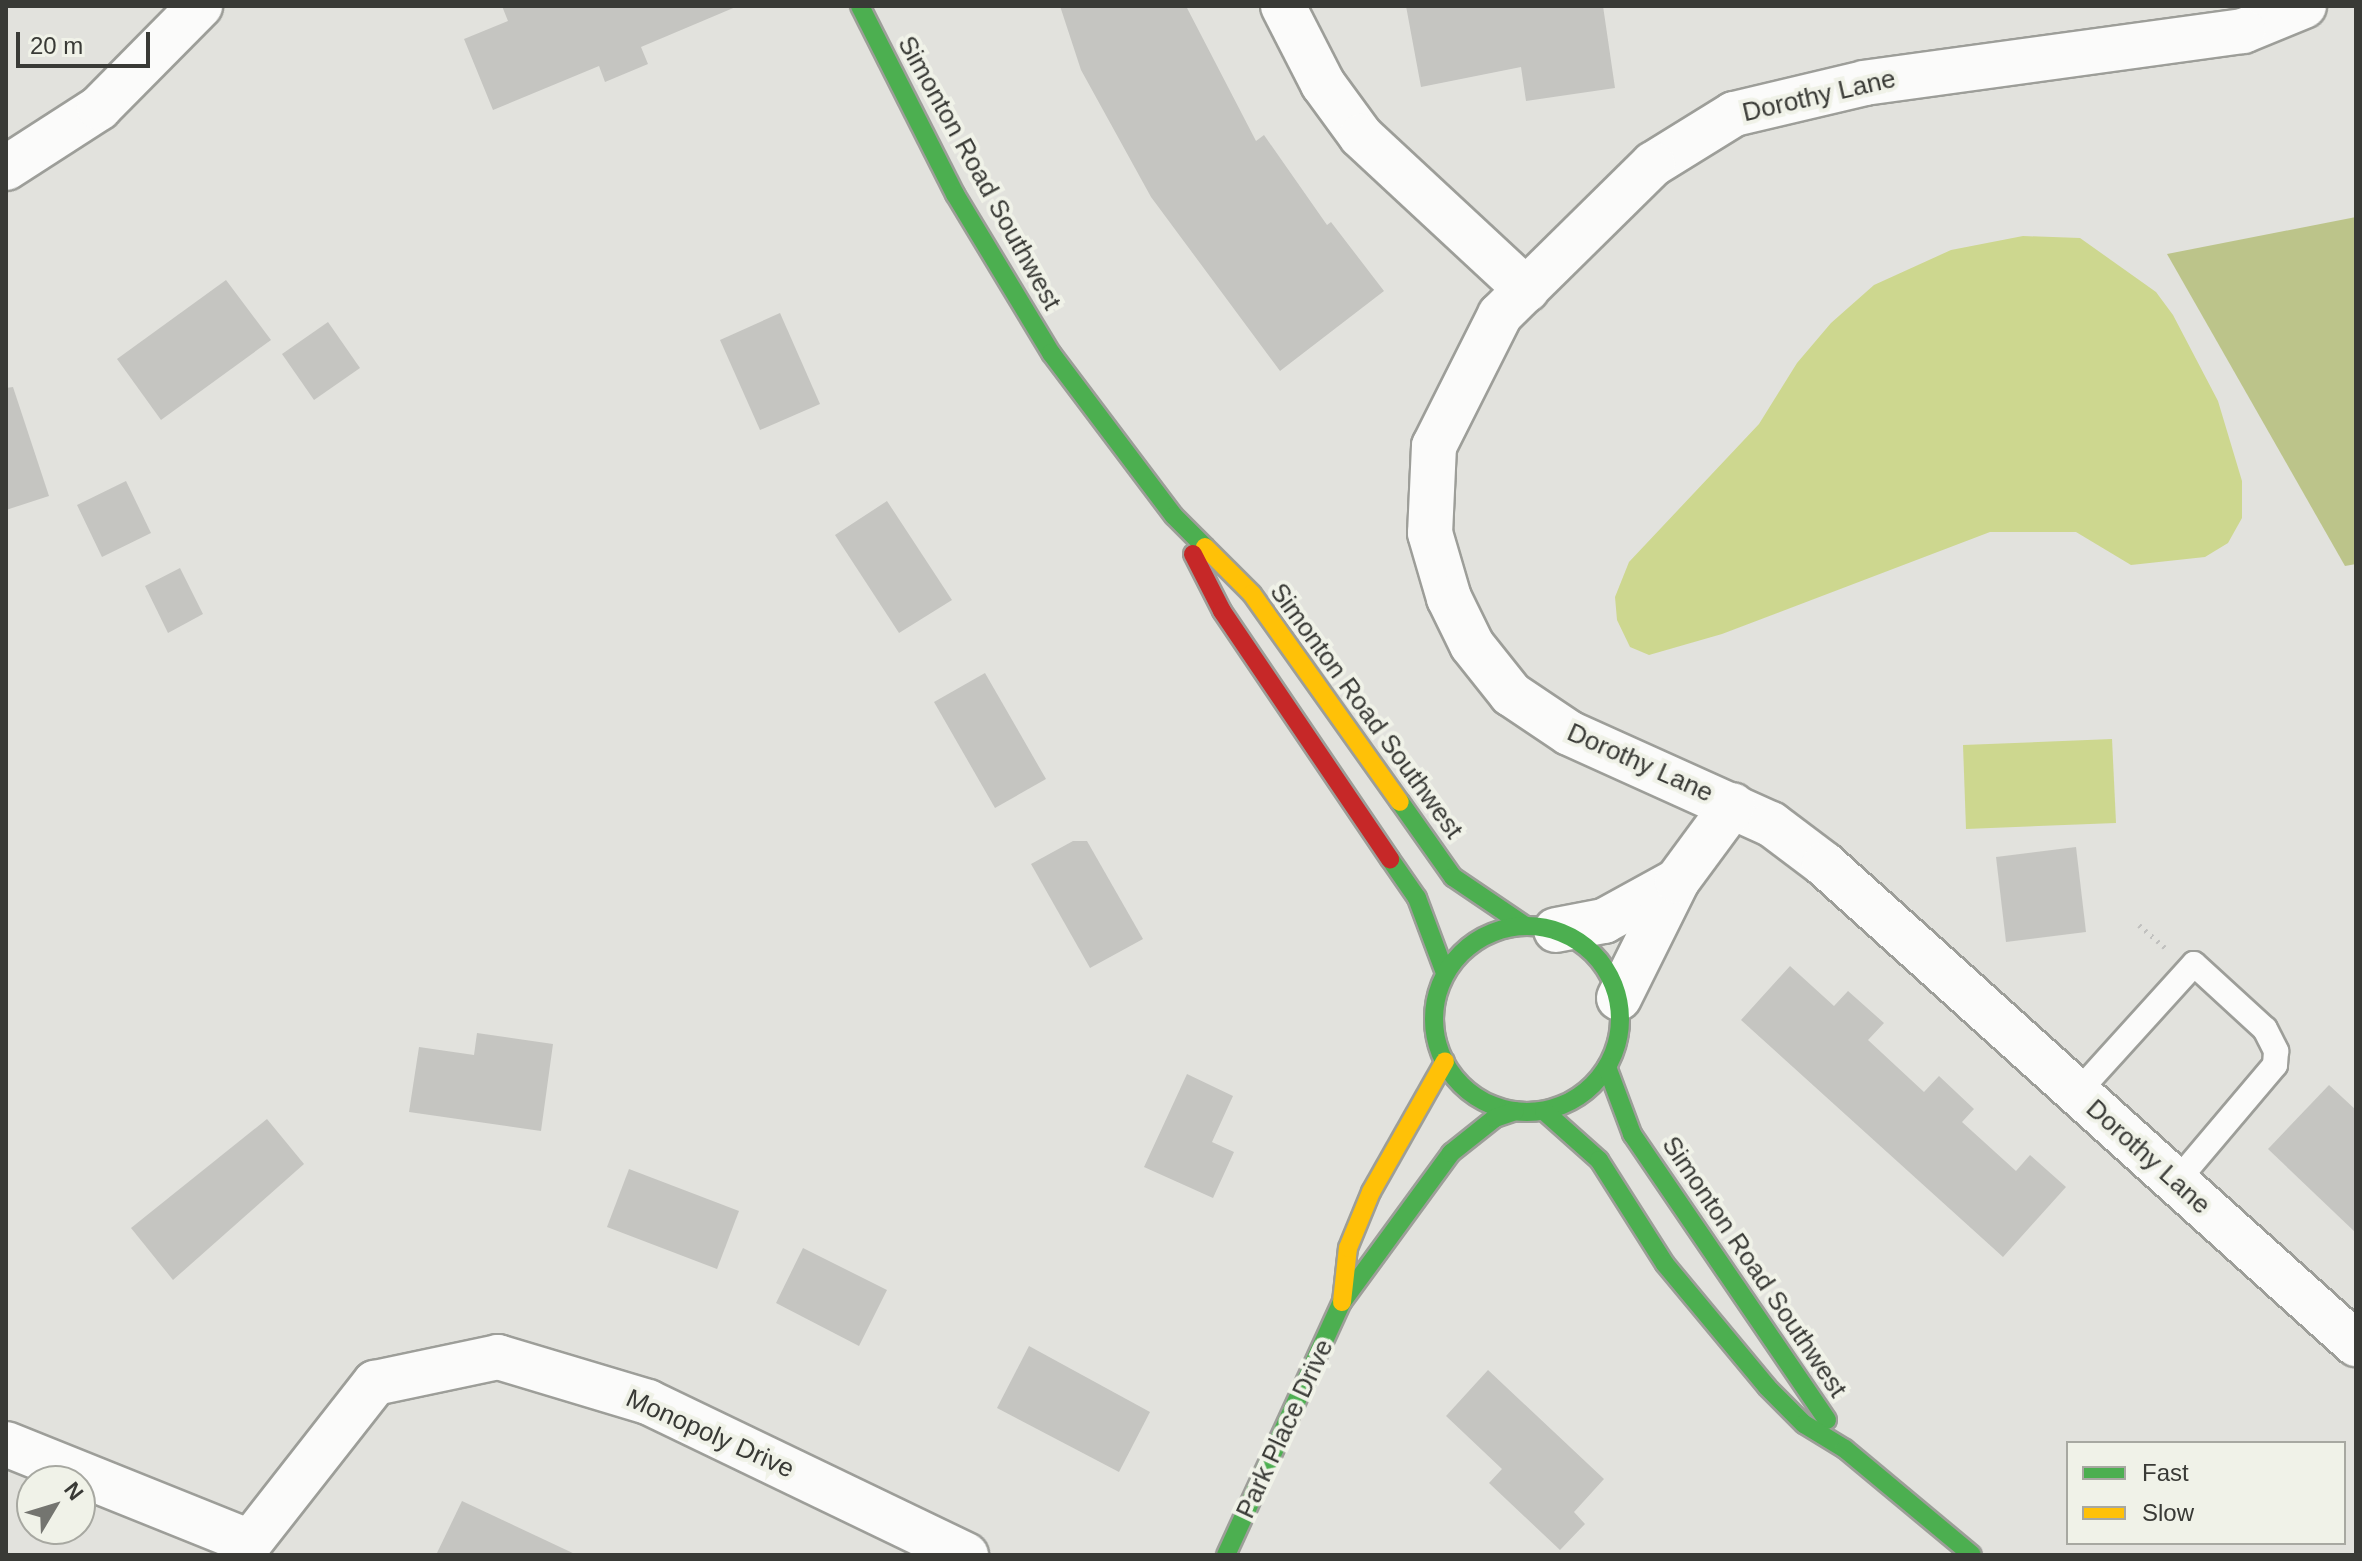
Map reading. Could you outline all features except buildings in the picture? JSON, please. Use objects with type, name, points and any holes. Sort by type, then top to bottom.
[{"type":"street","points":[[6,168],[99,108],[200,6]]},
{"type":"street","name":"Simonton Road Southwest","points":[[860,6],[955,194],[1021,308],[1174,516],[1252,594],[1453,877],[1540,927]]},
{"type":"street","points":[[1283,6],[1323,84],[1361,136],[1527,290]]},
{"type":"street","name":"Dorothy Lane","points":[[2304,6],[2243,31],[1865,83],[1734,114],[1653,164],[1500,315],[1434,446],[1430,533],[1449,598],[1472,645],[1511,694],[1569,733],[1733,805],[1824,864],[2356,1344]]},
{"type":"street","name":"Simonton Road Southwest","points":[[1174,516],[1222,611],[1417,898],[1445,973]]},
{"type":"street","points":[[1619,998],[1677,881],[1733,805]]},
{"type":"street","points":[[1540,927],[1584,944],[1607,968],[1619,998],[1620,1030],[1607,1067],[1572,1101],[1544,1111],[1515,1111],[1486,1103],[1445,1061],[1435,1004],[1445,973],[1465,948],[1492,932],[1540,927],[1604,921],[1677,881]]},
{"type":"street","name":"Park Place Drive","points":[[1342,1302],[1348,1248],[1371,1192],[1445,1061]]},
{"type":"street","name":"Simonton Road Southwest","points":[[1607,1067],[1647,1159],[1845,1449]]},
{"type":"street","name":"Park Place Drive","points":[[1226,1555],[1342,1302],[1451,1153],[1495,1118],[1515,1111]]},
{"type":"street","name":"Simonton Road Southwest","points":[[1544,1111],[1599,1160],[1711,1325],[1804,1424],[1845,1449],[1972,1555]]},
{"type":"street","name":"Monopoly Drive","points":[[244,1548],[375,1383],[498,1357],[648,1402],[966,1555]]},
{"type":"street","points":[[6,1444],[244,1548]]},
{"type":"lane","points":[[2077,1093],[2194,964],[2265,1029],[2276,1051],[2275,1065],[2176,1182]]},
{"type":"shaded area","points":[[2356,217],[2356,564],[2345,566],[2167,254]]},
{"type":"shaded area","points":[[2023,236],[2080,238],[2156,292],[2173,315],[2218,401],[2242,481],[2242,518],[2228,543],[2205,557],[2131,565],[2076,532],[1990,532],[1722,634],[1649,655],[1630,647],[1617,620],[1615,597],[1629,562],[1759,424],[1797,363],[1831,323],[1874,285],[1951,250]]},
{"type":"shaded area","points":[[2112,739],[2116,823],[1966,829],[1963,745]]},
{"type":"traffic: fast","points":[[860,6],[955,194],[1051,353],[1174,516],[1205,547]]},
{"type":"traffic: fast","points":[[1400,802],[1453,877],[1524,925]]},
{"type":"traffic: fast","points":[[1390,859],[1417,898],[1445,973]]},
{"type":"traffic: fast","points":[[1527,926],[1562,933],[1593,953],[1613,984],[1620,1019],[1613,1054],[1593,1085],[1562,1105],[1527,1112],[1492,1105],[1461,1085],[1441,1054],[1434,1019],[1441,984],[1461,953],[1492,933],[1527,926]]},
{"type":"traffic: fast","points":[[1607,1067],[1632,1134],[1827,1420]]},
{"type":"traffic: fast","points":[[1226,1555],[1342,1302],[1451,1153],[1495,1118],[1515,1111]]},
{"type":"traffic: fast","points":[[1544,1111],[1599,1160],[1665,1264],[1767,1387],[1804,1424],[1845,1449],[1972,1555]]},
{"type":"traffic: slow","points":[[1205,547],[1252,594],[1400,802]]},
{"type":"traffic: slow","points":[[1342,1302],[1348,1248],[1371,1192],[1445,1061]]},
{"type":"traffic: jam","points":[[1193,554],[1222,611],[1390,859]]}]
